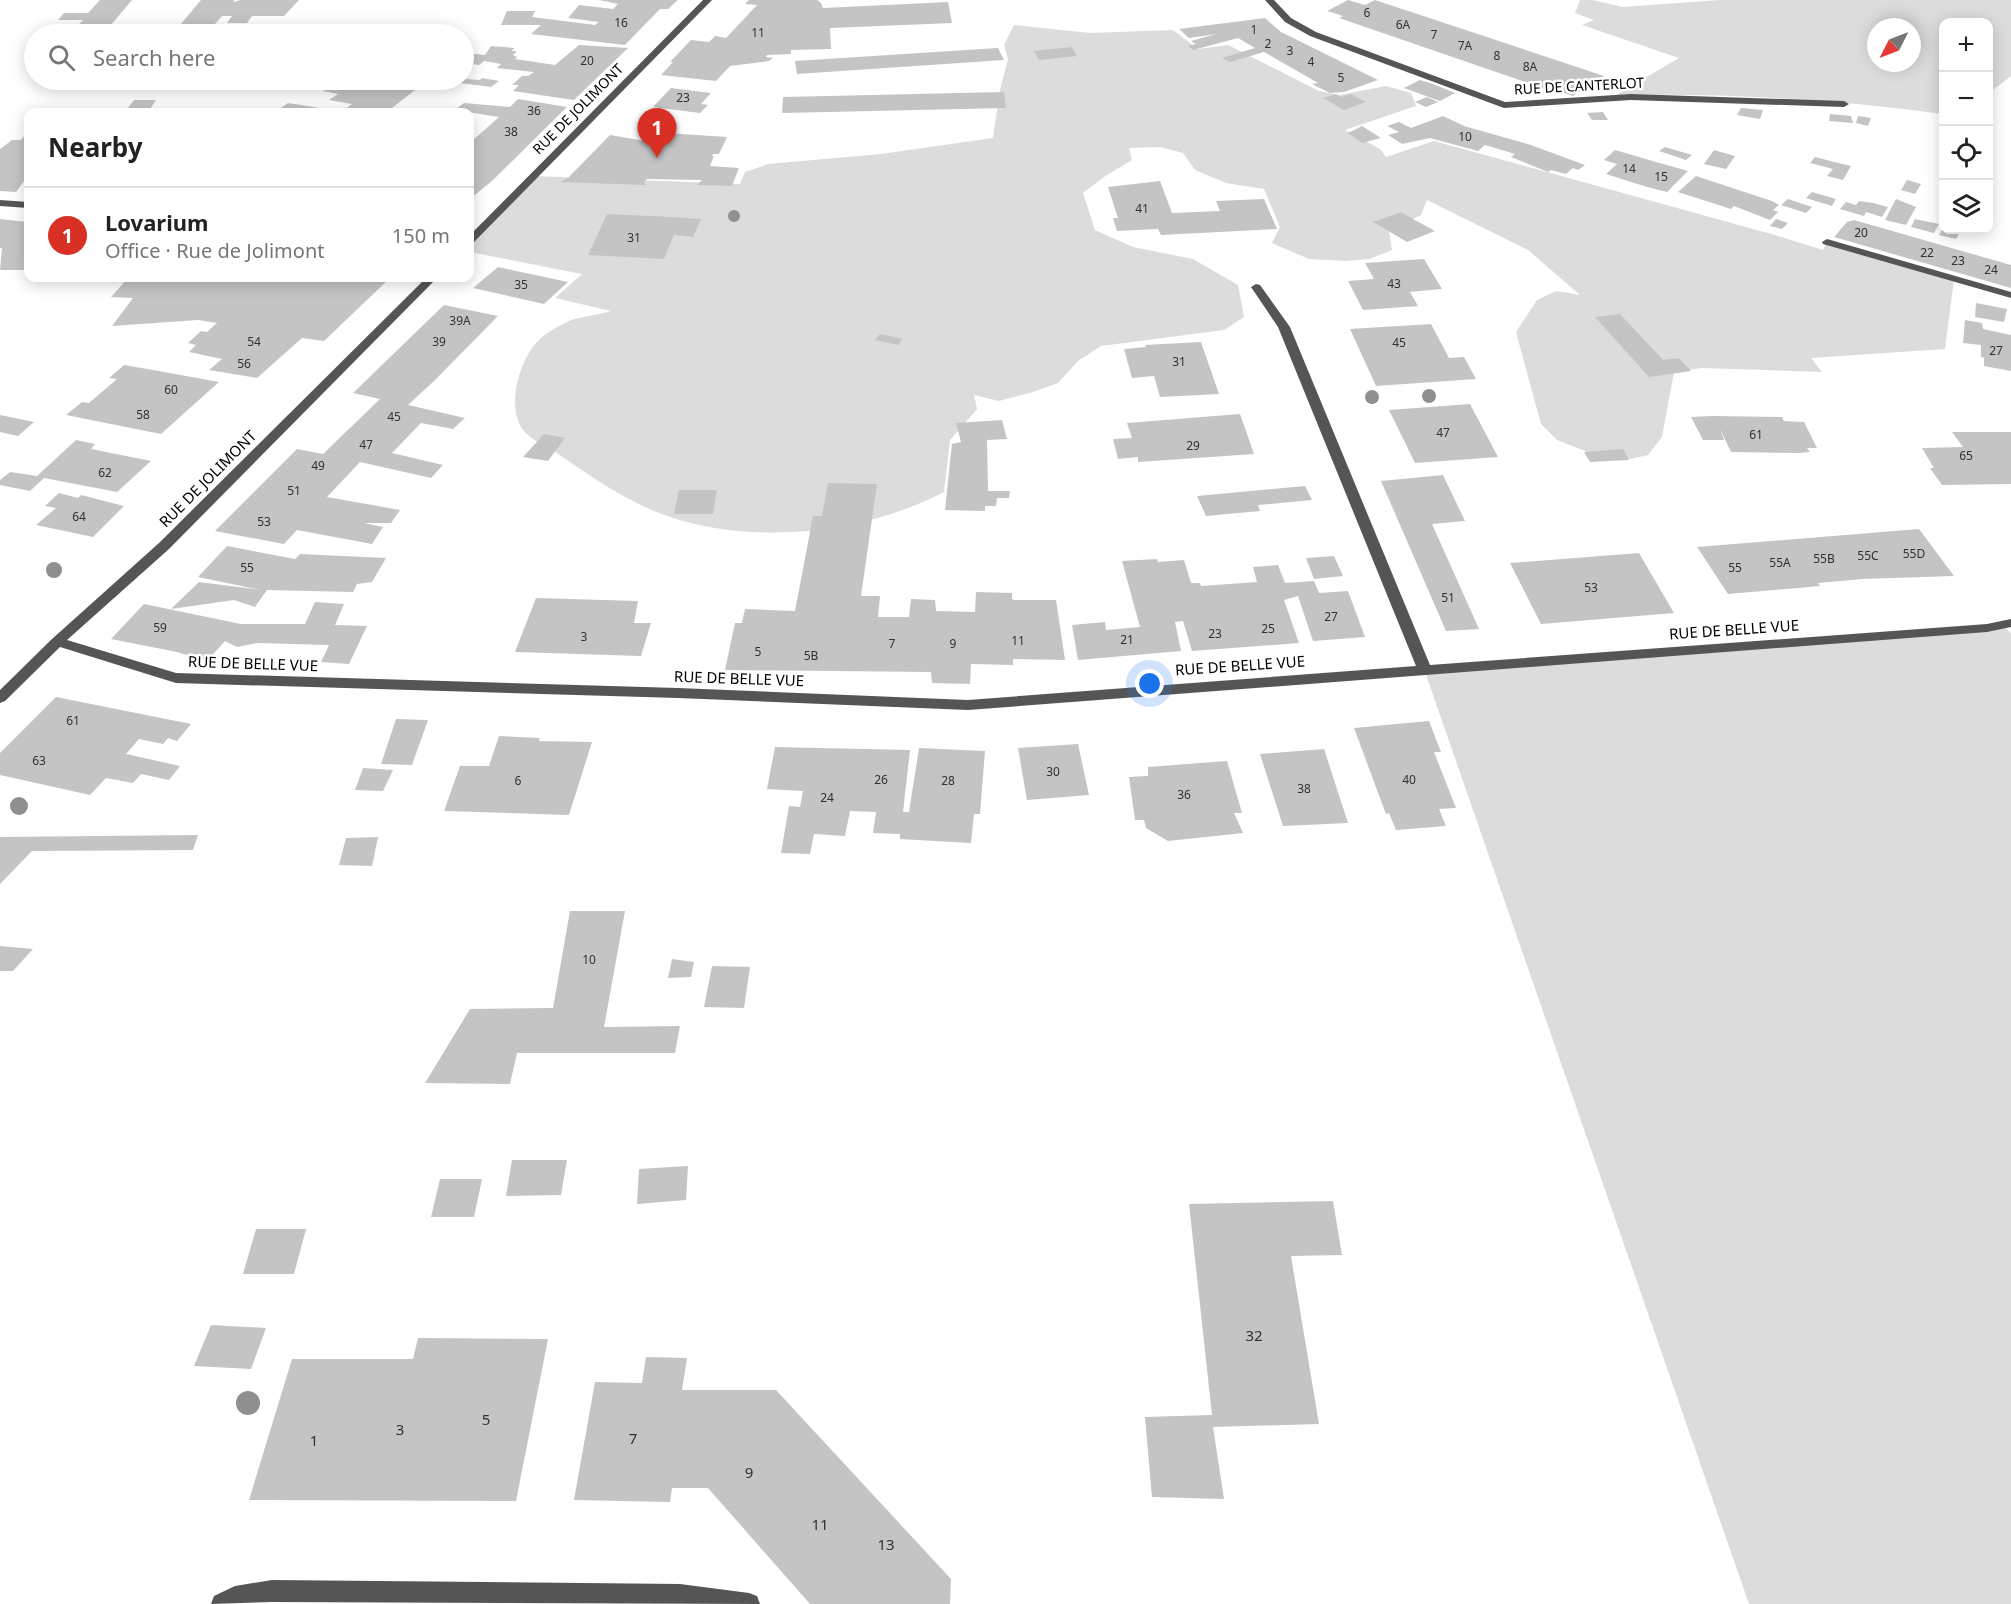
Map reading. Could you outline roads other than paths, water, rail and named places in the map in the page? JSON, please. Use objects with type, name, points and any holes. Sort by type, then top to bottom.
[{"type":"street","name":"RUE DE JOLIMONT","points":[[474,231],[708,0]]},
{"type":"street","name":"RUE DE CANTERLOT","points":[[1269,0],[1288,20],[1313,34],[1504,105],[1631,98],[1844,104]]},
{"type":"street","points":[[0,203],[24,205]]},
{"type":"street","points":[[1827,242],[2011,295]]},
{"type":"street","name":"RUE DE JOLIMONT","points":[[0,698],[57,642],[164,546],[428,282]]},
{"type":"street","points":[[1256,287],[1284,327],[1424,669]]},
{"type":"street","name":"RUE DE BELLE VUE","points":[[57,642],[176,678],[678,693],[968,705],[1987,628],[2011,623]]},
{"type":"street","points":[[222,1604],[235,1596],[272,1591],[558,1598],[680,1595],[749,1604]]},
{"type":"place","name":"Lovarium","points":[[657,158]]}]
